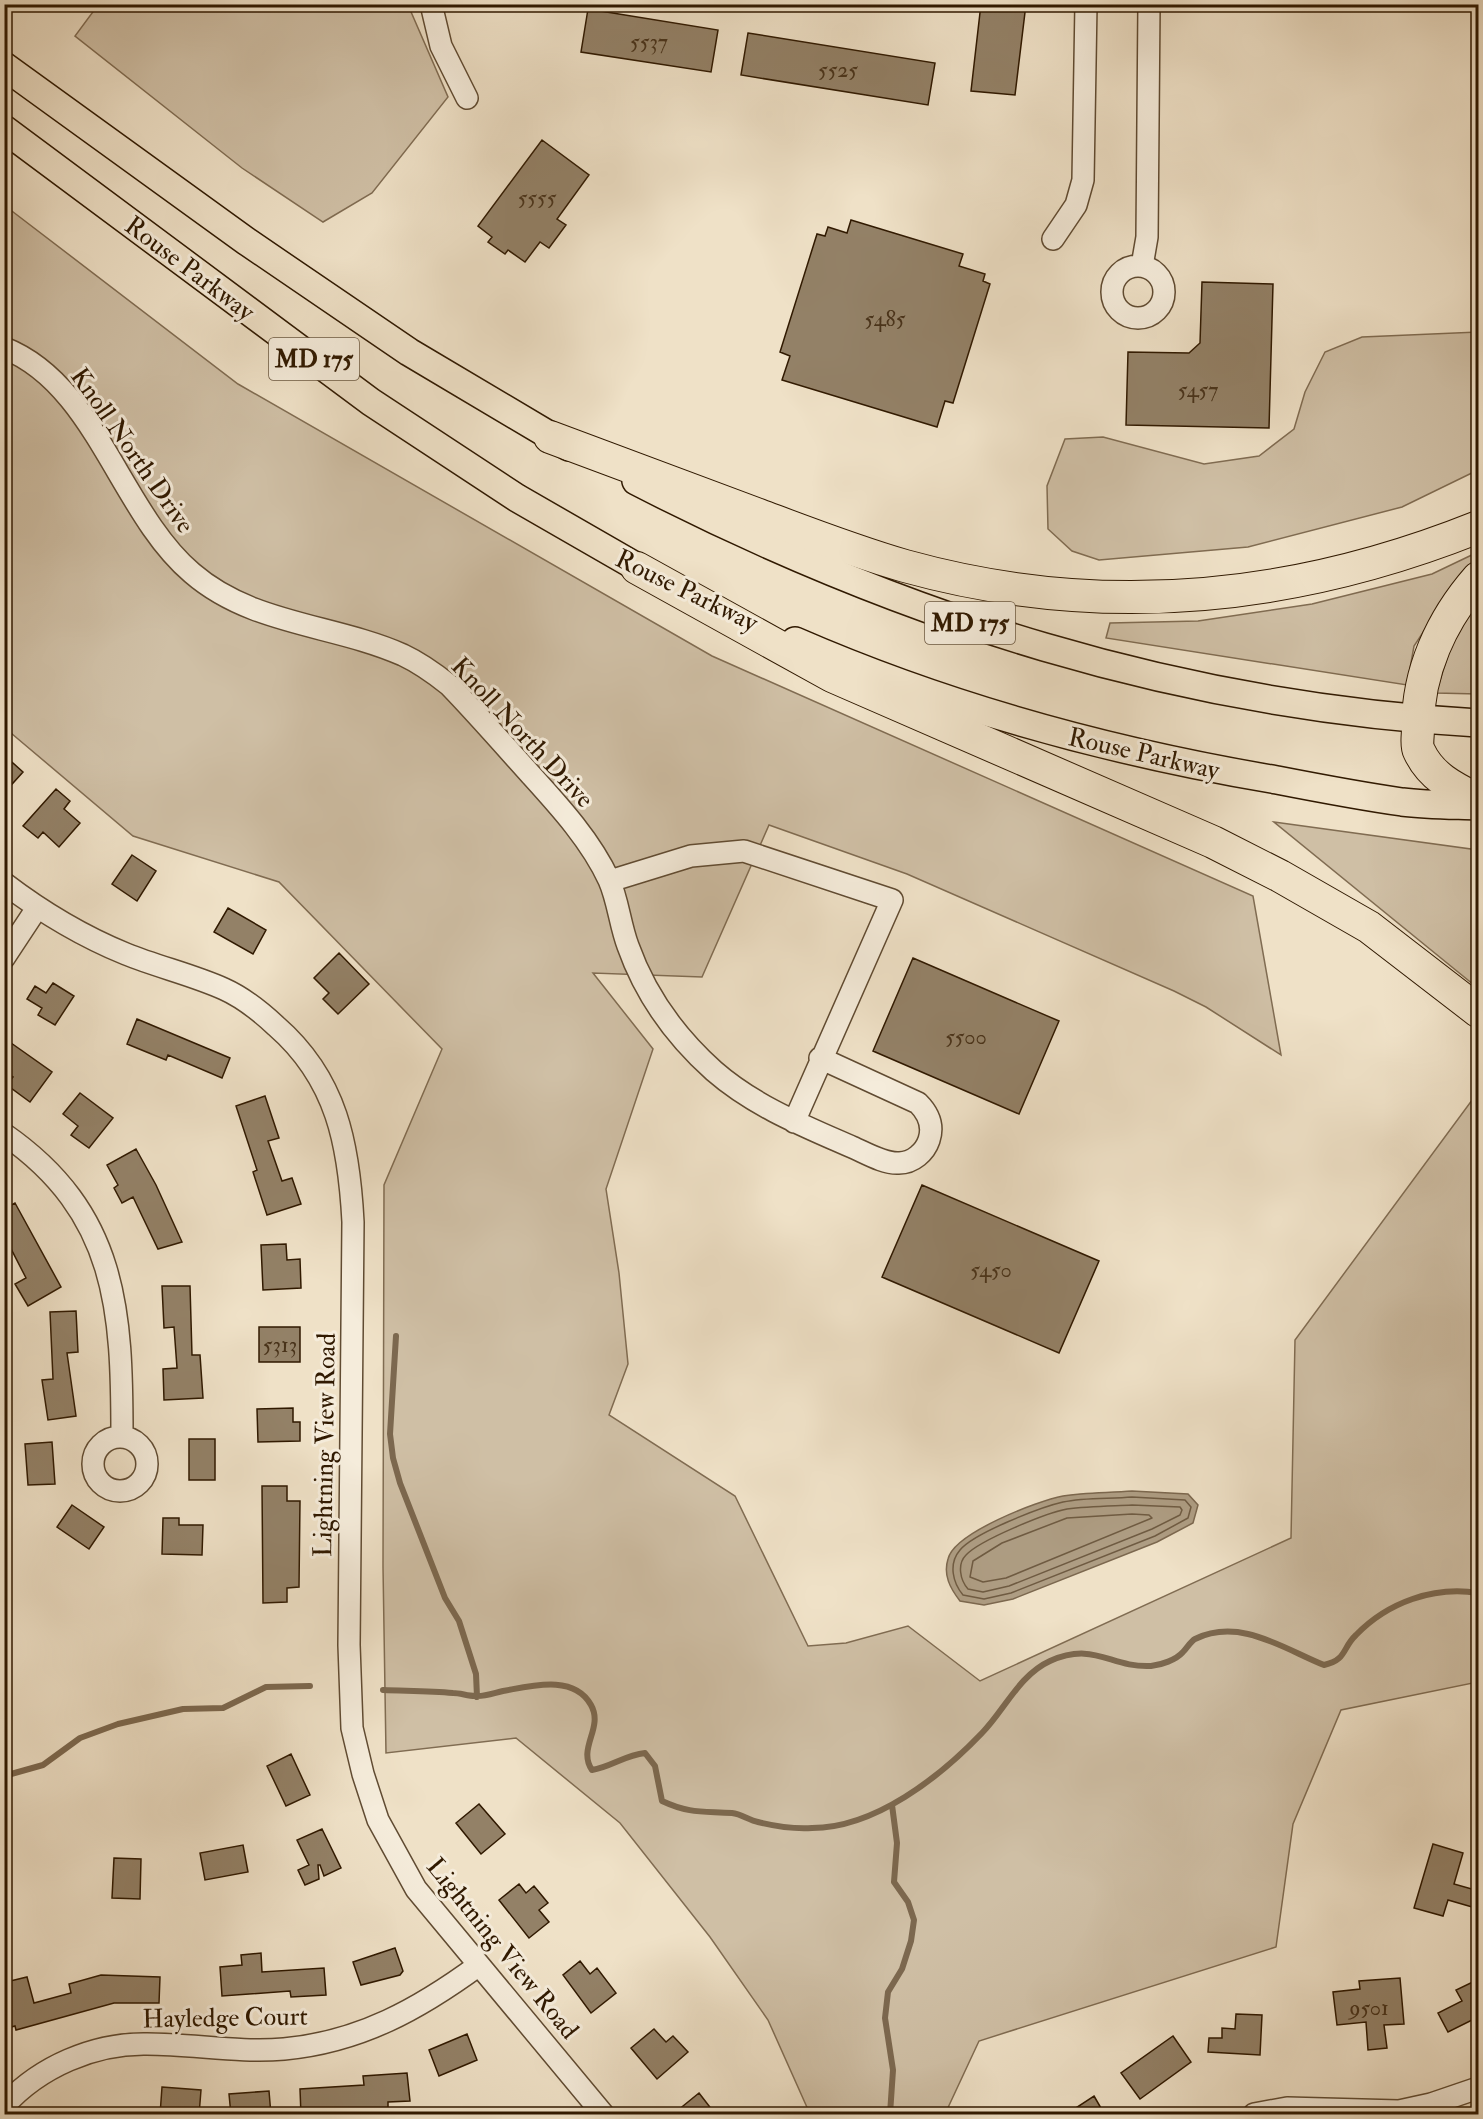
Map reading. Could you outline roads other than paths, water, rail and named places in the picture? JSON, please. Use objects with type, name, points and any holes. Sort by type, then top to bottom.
[{"type":"highway","points":[[550,437],[894,562],[966,580],[1037,592],[1161,598],[1225,593],[1298,583],[1370,565],[1479,527]]},
{"type":"highway","points":[[637,568],[832,676],[1213,842],[1280,876],[1369,927],[1479,1011]]},
{"type":"highway","points":[[1479,578],[1462,596],[1438,636],[1424,677],[1418,720],[1418,750],[1434,774],[1479,800]]},
{"type":"main road","name":"Rouse Parkway","points":[[6,66],[246,242],[409,352],[550,437],[760,541],[878,591],[1009,637],[1125,671],[1320,709],[1418,720],[1479,723]]},
{"type":"main road","name":"Rouse Parkway","points":[[4,129],[371,402],[517,498],[637,568],[721,610],[840,661],[993,715],[1110,747],[1214,770],[1403,802],[1479,806]]},
{"type":"street","points":[[431,4],[441,46],[467,98]]},
{"type":"street","points":[[1053,240],[1076,205],[1083,180],[1086,4]]},
{"type":"street","points":[[1142,266],[1147,237],[1149,4]]},
{"type":"street","name":"Knoll North Drive","points":[[4,348],[37,367],[58,386],[77,409],[147,521],[191,572],[237,603],[370,643],[426,667],[449,685],[569,818],[610,881],[627,945],[641,977],[680,1036],[715,1072],[745,1095],[794,1122],[887,1162],[909,1161],[923,1151],[928,1142],[931,1124],[918,1103],[820,1058]]},
{"type":"street","points":[[610,881],[691,856],[744,851],[892,900],[820,1058],[794,1122]]},
{"type":"street","name":"Lightning View Road","points":[[4,884],[37,908],[85,935],[126,954],[225,990],[254,1006],[285,1034],[310,1063],[330,1095],[342,1130],[351,1170],[353,1222],[349,1645],[352,1728],[363,1774],[378,1820],[416,1889],[603,2115]]},
{"type":"street","points":[[4,958],[37,908]]},
{"type":"street","points":[[4,1134],[43,1165],[63,1187],[81,1213],[106,1266],[121,1342],[122,1437]]},
{"type":"street","name":"Hayledge Court","points":[[4,2106],[21,2087],[51,2069],[86,2054],[118,2047],[145,2044],[283,2049],[349,2036],[392,2020],[433,1999],[479,1965]]},
{"type":"street","points":[[1254,2115],[1287,2108],[1399,2110],[1441,2102],[1479,2088]]},
{"type":"water","points":[[1132,1491],[1188,1494],[1198,1505],[1193,1523],[1157,1542],[1013,1599],[984,1605],[960,1601],[950,1586],[946,1570],[948,1559],[954,1549],[980,1529],[1017,1511],[1063,1496]]},
{"type":"waterway","points":[[396,1336],[390,1434],[393,1458],[400,1483],[445,1598],[459,1621],[476,1674],[477,1697]]},
{"type":"waterway","points":[[383,1690],[444,1692],[478,1696],[551,1684],[574,1689],[583,1695],[594,1713],[595,1722],[587,1754],[592,1770],[645,1753],[655,1766],[662,1801],[672,1805],[689,1810],[735,1814],[771,1825],[792,1828],[836,1826],[882,1810],[905,1797],[947,1766],[982,1733],[1029,1675],[1050,1661],[1066,1656],[1091,1654],[1137,1666],[1151,1666],[1168,1662],[1183,1652],[1195,1639],[1212,1633],[1229,1632],[1245,1633],[1261,1638],[1324,1665],[1341,1657],[1352,1640],[1369,1623],[1397,1605],[1412,1599],[1445,1592],[1478,1593]]},
{"type":"waterway","points":[[4,1776],[43,1765],[80,1738],[118,1724],[183,1709],[223,1708],[266,1687],[310,1686]]},
{"type":"waterway","points":[[890,2114],[893,2070],[885,2018],[888,1992],[902,1969],[911,1941],[914,1920],[908,1902],[894,1882],[897,1843],[892,1805]]}]
